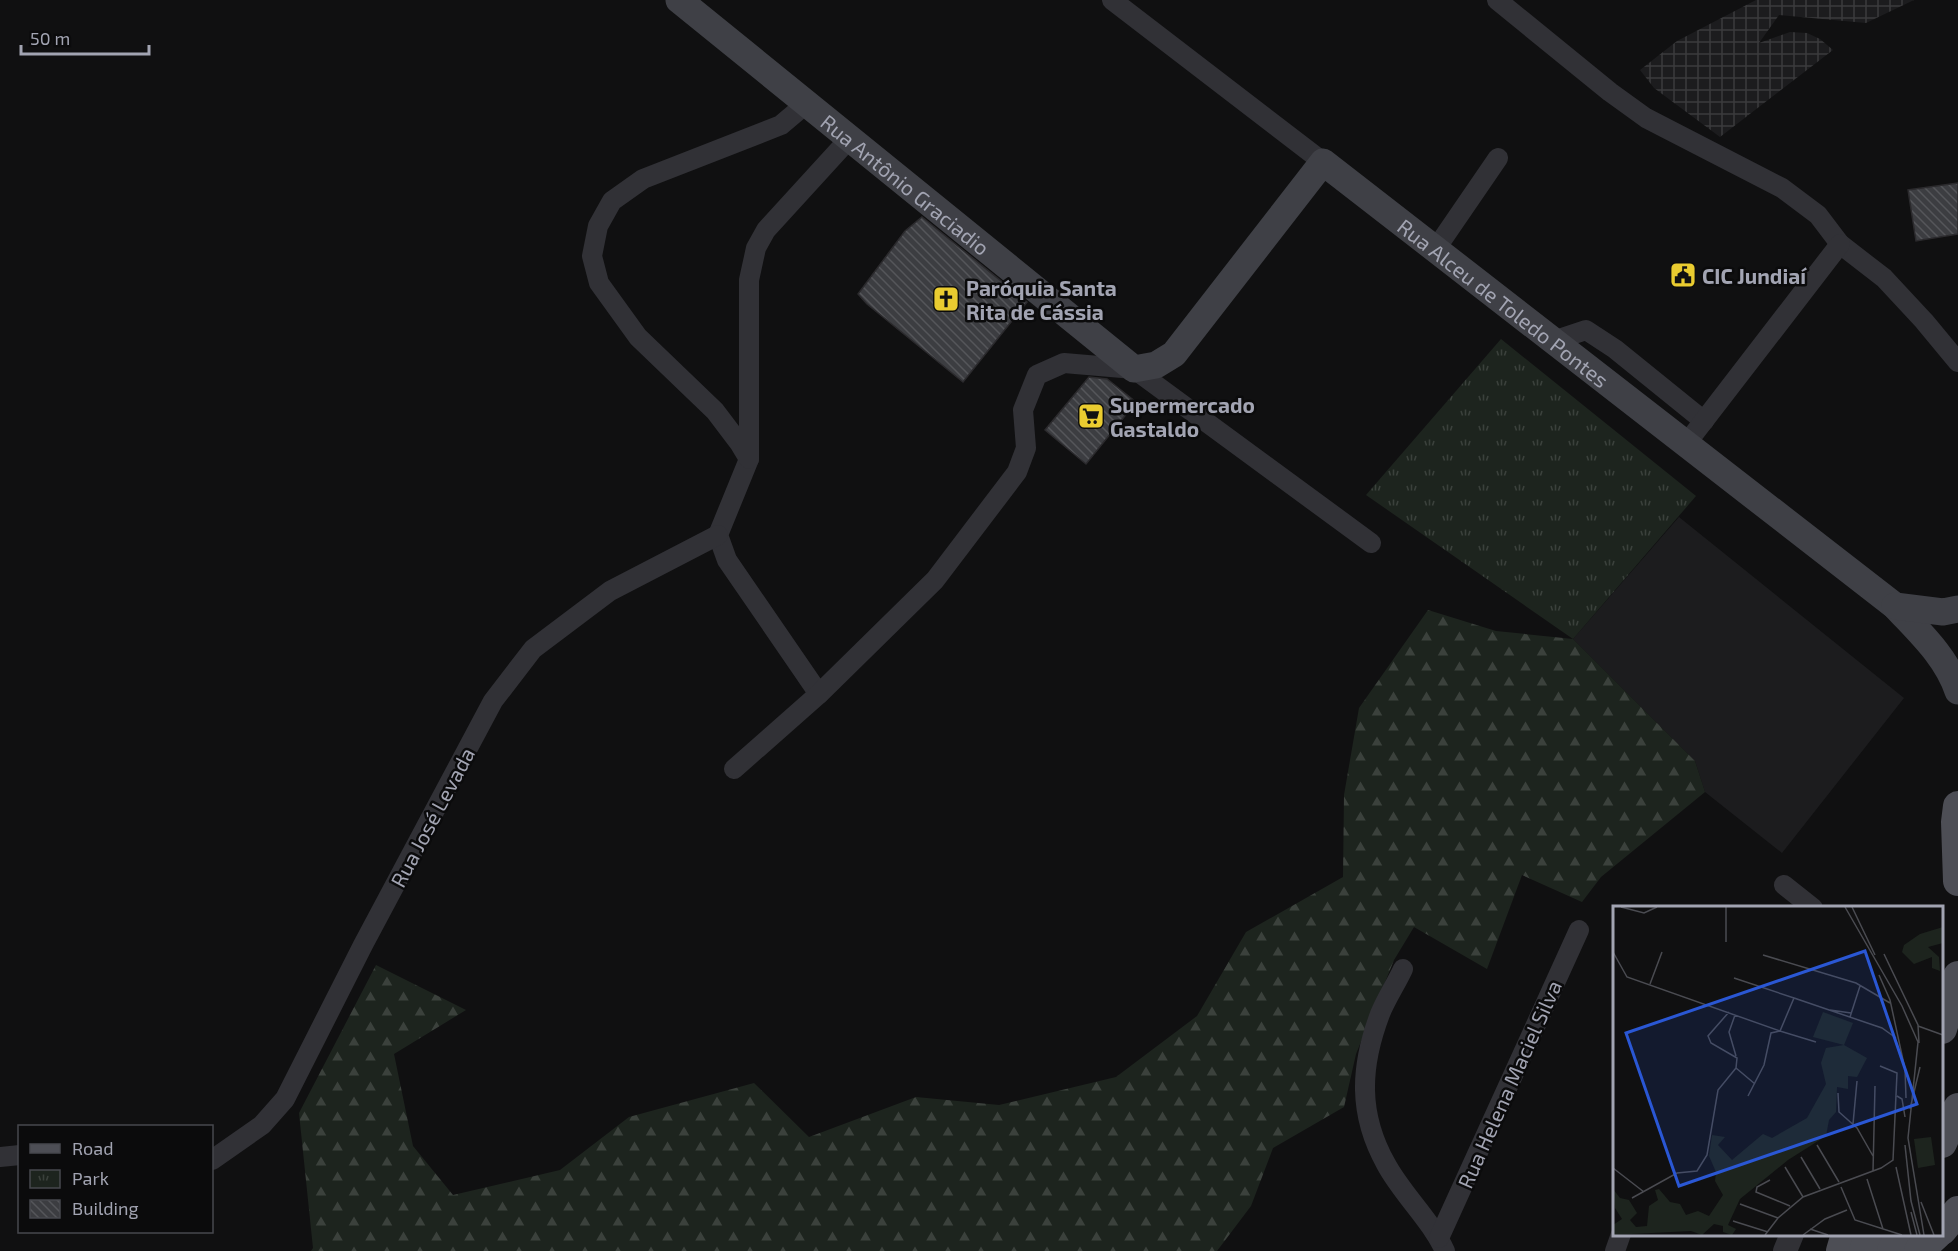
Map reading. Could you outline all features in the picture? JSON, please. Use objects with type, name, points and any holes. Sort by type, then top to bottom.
[{"type":"main road","name":"Rua Antônio Graciadio","points":[[679,0],[1134,369]]},
{"type":"main road","name":"Rua Alceu de Toledo Pontes","points":[[1323,162],[1895,606],[1941,656],[1953,676],[1958,691]]},
{"type":"main road","points":[[1134,369],[1156,365],[1174,354],[1323,162]]},
{"type":"main road","points":[[1895,606],[1943,612],[1958,609]]},
{"type":"main road","points":[[1958,806],[1956,822],[1958,881]]},
{"type":"main road","points":[[1943,1024],[1957,989]]},
{"type":"main road","points":[[1943,1139],[1958,1108]]},
{"type":"main road","points":[[1943,1228],[1958,1211]]},
{"type":"main road","points":[[1842,1251],[1846,1236]]},
{"type":"main road","points":[[1864,1251],[1869,1236]]},
{"type":"main road","points":[[1892,1251],[1899,1236]]},
{"type":"main road","points":[[1919,1251],[1935,1236]]},
{"type":"street","name":"Rua Alceu de Toledo Pontes","points":[[1112,0],[1323,162]]},
{"type":"street","points":[[1497,0],[1610,92],[1646,118],[1782,188],[1818,215],[1840,244],[1884,278],[1958,362]]},
{"type":"street","points":[[749,459],[715,411],[638,337],[599,283],[592,256],[598,226],[612,201],[643,179],[781,125],[807,103]]},
{"type":"street","points":[[819,694],[727,560],[718,535],[749,459],[749,280],[756,248],[766,230],[850,138]]},
{"type":"street","points":[[1436,250],[1498,158]]},
{"type":"street","points":[[1686,444],[1840,244]]},
{"type":"street","points":[[1553,341],[1586,330],[1615,349],[1704,421]]},
{"type":"street","points":[[734,769],[819,694],[935,579],[1017,472],[1026,448],[1023,410],[1037,375],[1064,363],[1134,369],[1371,543]]},
{"type":"street","name":"Rua José Levada","points":[[213,1159],[262,1125],[285,1099],[363,945],[493,701],[533,649],[610,591],[718,535]]},
{"type":"street","points":[[1784,885],[1810,906]]},
{"type":"street","name":"Rua Helena Maciel Silva","points":[[1442,1245],[1579,930]]},
{"type":"street","points":[[1403,969],[1381,1014],[1368,1056],[1364,1091],[1367,1118],[1386,1164],[1442,1245]]},
{"type":"street","points":[[0,1157],[18,1155]]},
{"type":"street","points":[[1615,1251],[1621,1236]]},
{"type":"street","points":[[1785,1251],[1791,1236]]},
{"type":"shaded area","points":[[1756,0],[1914,0],[1866,23],[1779,15],[1759,43],[1790,32],[1807,33],[1820,39],[1833,50],[1720,137],[1654,88],[1640,70],[1677,41]]},
{"type":"shaded area","points":[[1679,517],[1904,698],[1782,853],[1705,792],[1695,761],[1573,639]]},
{"type":"green space","points":[[1501,339],[1696,496],[1573,639],[1366,495]]},
{"type":"green space","points":[[1428,610],[1496,631],[1573,639],[1695,761],[1705,792],[1601,877],[1582,902],[1522,875],[1487,969],[1414,927],[1394,960],[1356,1054],[1344,1107],[1273,1148],[1251,1206],[1217,1251],[311,1251],[313,1248],[299,1113],[376,965],[466,1010],[394,1054],[413,1146],[453,1195],[560,1170],[629,1117],[754,1083],[809,1137],[916,1097],[999,1105],[1116,1077],[1197,1016],[1246,932],[1343,877],[1344,795],[1359,708]]},
{"type":"building","points":[[1958,183],[1958,234],[1916,241],[1908,190]]},
{"type":"building","name":"Paróquia Santa Rita de Cássia","points":[[922,217],[1027,302],[963,382],[867,304],[858,294],[905,231]]},
{"type":"building","name":"Supermercado Gastaldo","points":[[1089,377],[1107,379],[1136,402],[1086,464],[1045,430]]},
{"type":"place","name":"CIC Jundiaí","points":[[1683,275]]},
{"type":"place","name":"Paróquia Santa Rita de Cássia","points":[[946,299]]},
{"type":"place","name":"Supermercado Gastaldo","points":[[1091,416]]}]
